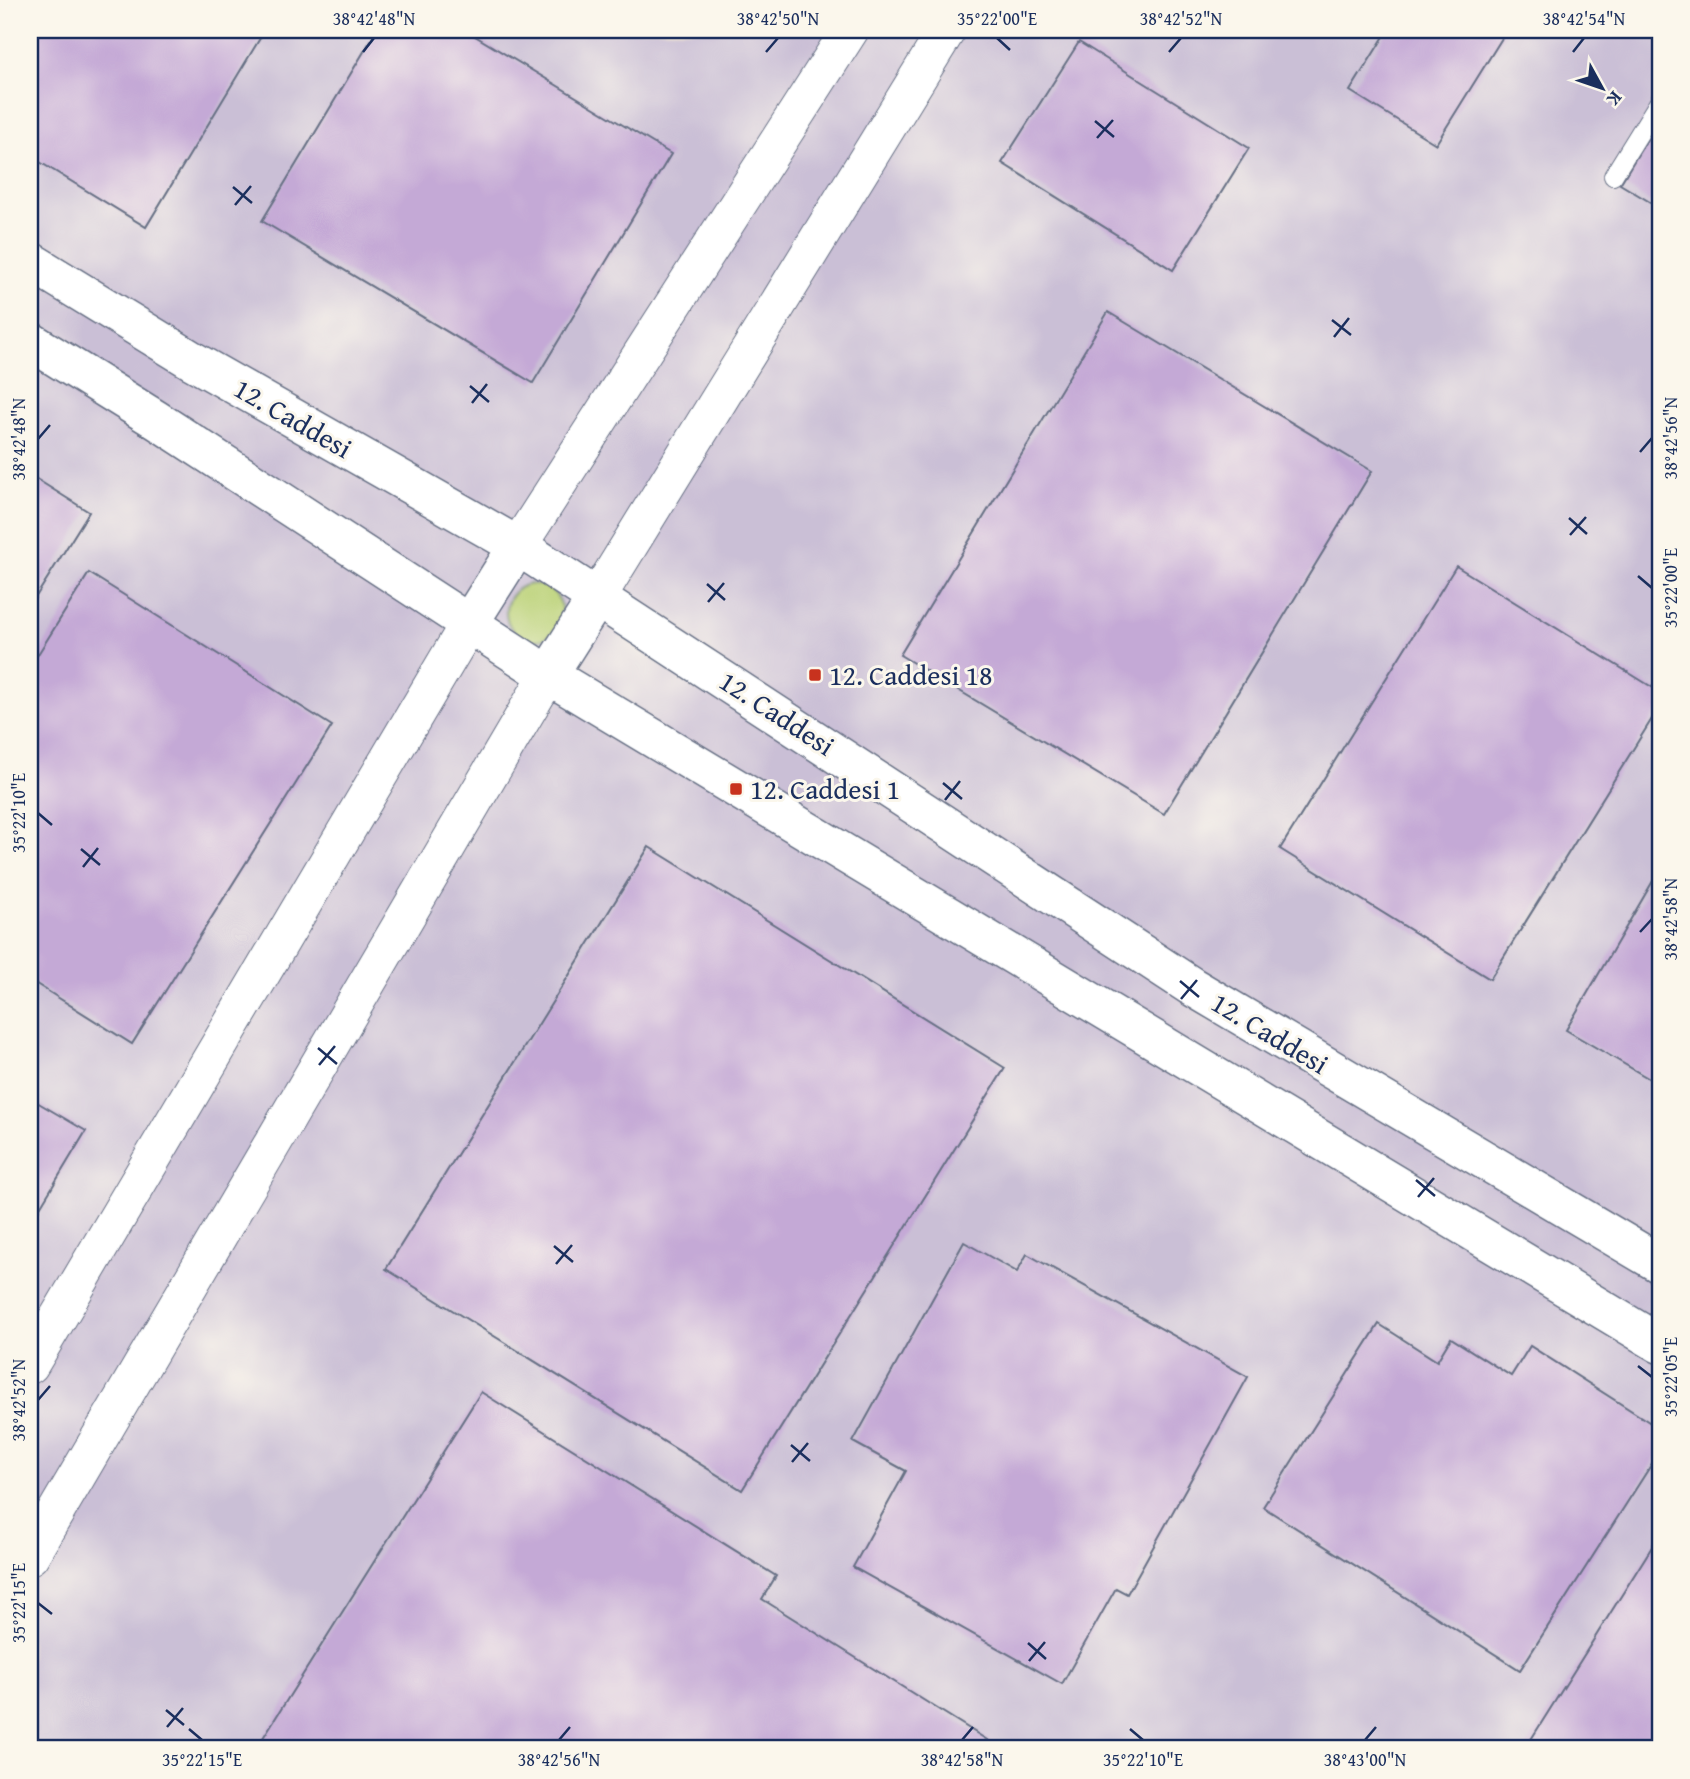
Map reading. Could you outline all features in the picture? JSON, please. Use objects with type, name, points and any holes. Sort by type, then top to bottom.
[{"type":"street","points":[[30,1365],[468,625],[850,30]]},
{"type":"street","points":[[30,1556],[548,676],[947,30]]},
{"type":"street","name":"12. Caddesi","points":[[30,261],[193,361],[518,546],[1191,986],[1660,1264]]},
{"type":"street","points":[[30,341],[155,419],[548,676],[1660,1344]]},
{"type":"lane","points":[[1613,176],[1660,100]]},
{"type":"shaded area","points":[[30,30],[1660,30],[1660,1749],[30,1749]]},
{"type":"green space","points":[[528,584],[540,584],[550,588],[558,596],[562,612],[558,628],[550,636],[540,640],[528,640],[518,636],[510,628],[506,618],[506,606],[510,596],[518,588]]},
{"type":"building","points":[[30,30],[265,30],[146,227],[30,156]]},
{"type":"building","points":[[377,30],[465,30],[671,154],[533,383],[262,221]]},
{"type":"building","points":[[1388,30],[1507,30],[1436,144],[1350,91]]},
{"type":"building","points":[[1079,42],[1249,148],[1173,270],[1002,163]]},
{"type":"building","points":[[1660,118],[1660,208],[1620,184]]},
{"type":"building","points":[[1108,312],[1372,471],[1164,814],[900,655]]},
{"type":"building","points":[[30,475],[89,512],[30,606]]},
{"type":"building","points":[[1456,566],[1660,692],[1660,706],[1490,979],[1280,849]]},
{"type":"building","points":[[89,573],[332,726],[132,1044],[30,980],[30,667]]},
{"type":"building","points":[[649,847],[1005,1068],[742,1490],[386,1269]]},
{"type":"building","points":[[1660,869],[1660,1085],[1566,1030]]},
{"type":"building","points":[[30,1098],[86,1131],[30,1224]]},
{"type":"building","points":[[964,1242],[1017,1272],[1027,1254],[1248,1377],[1127,1594],[1116,1588],[1062,1684],[853,1567],[906,1471],[853,1442]]},
{"type":"building","points":[[1379,1324],[1437,1361],[1451,1338],[1511,1376],[1530,1346],[1660,1429],[1660,1451],[1520,1670],[1263,1507]]},
{"type":"building","points":[[481,1392],[776,1576],[762,1599],[992,1743],[988,1749],[256,1749]]},
{"type":"building","points":[[1660,1534],[1660,1749],[1525,1749]]},
{"type":"place","name":"12. Caddesi 18","points":[[815,675]]},
{"type":"place","name":"12. Caddesi 1","points":[[736,789]]}]
